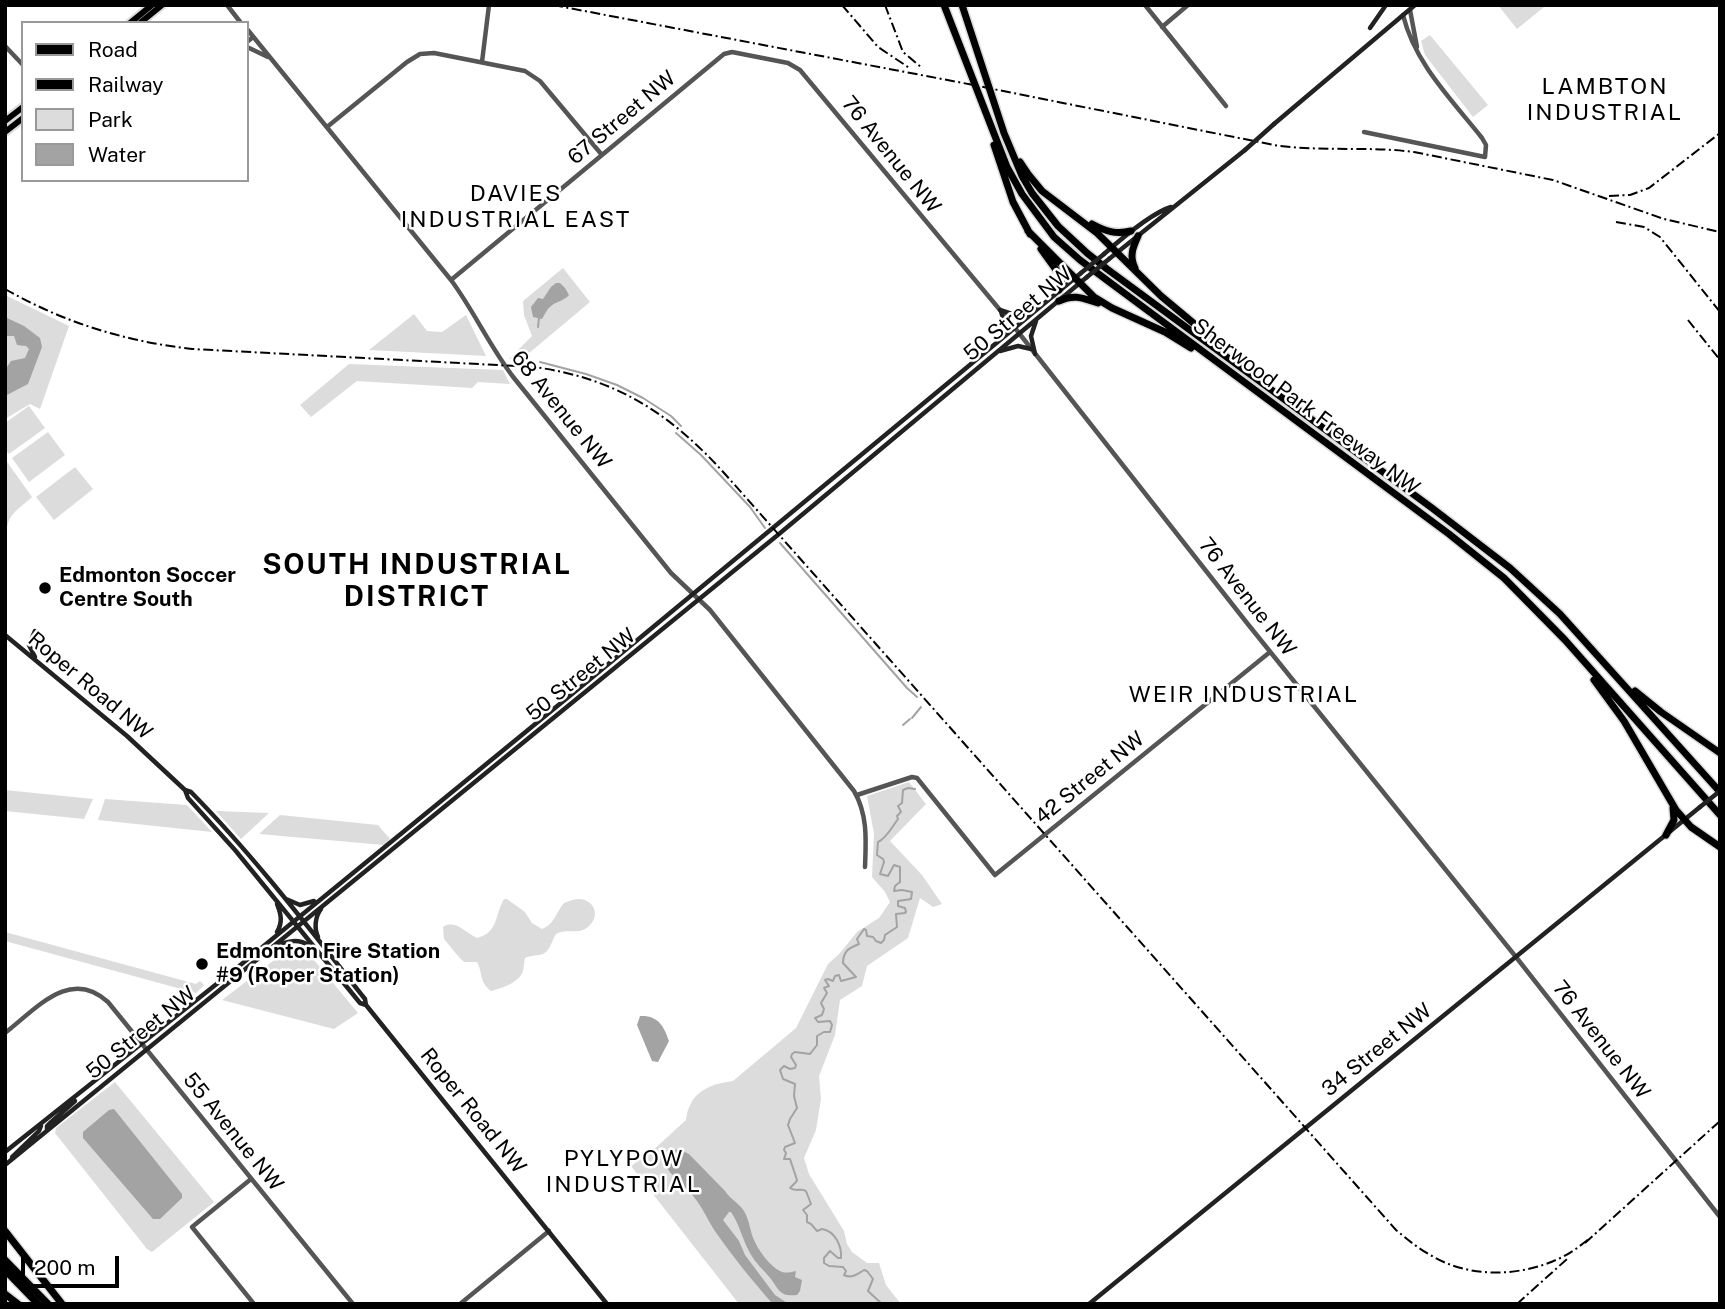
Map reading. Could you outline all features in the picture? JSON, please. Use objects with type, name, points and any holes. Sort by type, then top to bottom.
[{"type":"highway","name":"Sherwood Park Freeway NW","points":[[942,5],[956,46],[961,50],[1007,167],[1031,209],[1054,237],[1080,260],[1479,557],[1565,640],[1720,815]]},
{"type":"highway","name":"Sherwood Park Freeway NW","points":[[962,5],[1013,157],[1032,193],[1058,226],[1097,261],[1510,568],[1560,614],[1719,791]]},
{"type":"highway","points":[[980,100],[1017,212],[1060,274],[1062,280],[1059,290]]},
{"type":"highway","points":[[997,110],[1017,156],[1042,191],[1097,233],[1181,314],[1235,358],[1242,368]]},
{"type":"highway","points":[[1078,218],[1107,231],[1134,234],[1132,260],[1139,275]]},
{"type":"highway","points":[[1028,231],[1078,278],[1094,297],[1112,308]]},
{"type":"highway","points":[[1059,301],[1072,296],[1112,308],[1165,332],[1211,358]]},
{"type":"highway","points":[[1565,640],[1624,721],[1672,804],[1693,829],[1720,848]]},
{"type":"highway","points":[[1614,672],[1654,707],[1720,753]]},
{"type":"highway","points":[[1666,835],[1675,818],[1672,804]]},
{"type":"highway","points":[[5,1231],[61,1304]]},
{"type":"highway","points":[[5,1260],[48,1304]]},
{"type":"highway","points":[[5,1270],[38,1304]]},
{"type":"highway","points":[[5,1294],[18,1304]]},
{"type":"main road","points":[[132,21],[152,5]]},
{"type":"main road","points":[[143,21],[162,5]]},
{"type":"main road","points":[[1370,28],[1386,5]]},
{"type":"main road","name":"50 Street NW","points":[[5,1152],[271,947],[295,924],[299,916],[323,901],[699,599],[1059,301],[1078,278],[1104,254],[1114,250],[1174,206],[1245,150],[1412,6]]},
{"type":"main road","points":[[1401,8],[1403,15]]},
{"type":"main road","points":[[5,121],[21,109]]},
{"type":"main road","points":[[5,129],[21,117]]},
{"type":"main road","name":"50 Street NW","points":[[6,1164],[273,938],[303,921],[323,901],[1059,290],[1078,278],[1087,277],[1109,259],[1114,250]]},
{"type":"main road","points":[[1001,311],[1019,315],[1037,309]]},
{"type":"main road","points":[[1001,311],[1005,327],[1001,339]]},
{"type":"main road","points":[[996,353],[1018,346],[1033,351],[1031,336],[1037,318]]},
{"type":"main road","points":[[35,632],[29,645],[37,661]]},
{"type":"main road","name":"Roper Road NW","points":[[5,635],[135,743],[185,790],[191,792],[233,836],[322,944],[365,999],[366,1004],[607,1304]]},
{"type":"main road","name":"Roper Road NW","points":[[185,790],[188,798],[360,1003],[366,1004]]},
{"type":"main road","name":"34 Street NW","points":[[1089,1304],[1719,791]]},
{"type":"main road","points":[[284,898],[300,905],[323,901]]},
{"type":"main road","points":[[273,938],[281,919],[275,900]]},
{"type":"main road","points":[[322,944],[316,933],[316,916],[323,901]]},
{"type":"main road","points":[[271,947],[296,940],[316,950]]},
{"type":"main road","points":[[47,1130],[49,1124],[88,1088]]},
{"type":"main road","points":[[6,1164],[15,1152],[39,1131],[41,1124]]},
{"type":"street","points":[[227,5],[239,21]]},
{"type":"street","points":[[482,62],[489,5]]},
{"type":"street","points":[[1144,5],[1226,106]]},
{"type":"street","points":[[1162,27],[1188,5]]},
{"type":"street","points":[[1412,6],[1413,36],[1423,64]]},
{"type":"street","points":[[1364,132],[1485,157],[1486,145],[1482,138],[1423,64],[1403,15]]},
{"type":"street","name":"68 Avenue NW","points":[[248,30],[451,280],[504,365],[657,555],[710,610],[857,795]]},
{"type":"street","points":[[248,41],[253,37]]},
{"type":"street","points":[[5,46],[21,63]]},
{"type":"street","points":[[248,48],[272,60]]},
{"type":"street","points":[[327,128],[398,69],[420,54],[433,53],[525,71],[535,76],[602,155]]},
{"type":"street","name":"67 Street NW","points":[[451,280],[726,53],[785,62],[796,67]]},
{"type":"street","name":"76 Avenue NW","points":[[796,67],[805,74],[1015,328],[1720,1217]]},
{"type":"street","name":"42 Street NW","points":[[857,795],[915,777],[995,875],[1270,652]]},
{"type":"street","points":[[857,795],[866,825],[865,867]]},
{"type":"street","name":"55 Avenue NW","points":[[5,1033],[54,995],[65,990],[82,988],[95,992],[108,1002],[353,1304]]},
{"type":"street","points":[[251,1179],[192,1227],[254,1304]]},
{"type":"street","points":[[460,1304],[549,1231]]},
{"type":"green space","points":[[1498,5],[1542,5],[1544,7],[1517,29]]},
{"type":"green space","points":[[1430,35],[1488,105],[1473,117],[1425,55],[1421,41]]},
{"type":"green space","points":[[563,268],[590,302],[522,359],[509,359],[532,336],[524,315],[523,301]]},
{"type":"green space","points":[[5,295],[69,326],[40,409],[30,404],[5,419]]},
{"type":"green space","points":[[414,314],[427,331],[442,332],[466,315],[486,356],[369,350]]},
{"type":"green space","points":[[349,364],[503,370],[510,384],[478,382],[472,388],[357,381],[311,417],[300,405]]},
{"type":"green space","points":[[29,406],[45,428],[9,454],[5,450],[5,423]]},
{"type":"green space","points":[[48,432],[65,455],[29,482],[12,458]]},
{"type":"green space","points":[[5,459],[32,497],[10,519],[5,546]]},
{"type":"green space","points":[[75,467],[93,489],[54,520],[36,497]]},
{"type":"green space","points":[[909,782],[926,804],[890,841],[922,875],[942,904],[933,907],[920,898],[908,938],[867,966],[862,986],[840,1000],[835,1035],[819,1076],[821,1099],[816,1130],[804,1158],[809,1174],[844,1231],[852,1252],[867,1263],[879,1263],[886,1285],[901,1304],[739,1304],[631,1166],[686,1120],[691,1103],[701,1092],[733,1081],[796,1028],[828,964],[857,932],[879,918],[890,902],[872,877],[874,834],[867,796]]},
{"type":"green space","points":[[5,790],[93,799],[84,819],[5,811]]},
{"type":"green space","points":[[105,799],[187,805],[212,832],[98,820]]},
{"type":"green space","points":[[216,811],[269,813],[241,839]]},
{"type":"green space","points":[[280,815],[378,825],[390,839],[384,845],[259,834]]},
{"type":"green space","points":[[504,899],[525,912],[532,923],[542,929],[553,921],[564,903],[572,900],[580,899],[590,903],[595,914],[588,927],[556,934],[545,953],[525,958],[523,971],[518,979],[491,991],[483,981],[477,962],[464,962],[444,939],[443,927],[451,924],[477,938],[484,935],[493,928]]},
{"type":"green space","points":[[5,932],[196,984],[200,981],[204,985],[196,993],[5,941]]},
{"type":"green space","points":[[294,949],[309,954],[358,1013],[334,1029],[222,1000],[286,951]]},
{"type":"green space","points":[[115,1082],[214,1202],[152,1252],[55,1133],[56,1128]]},
{"type":"water","points":[[556,283],[560,283],[569,295],[553,304],[542,319],[533,317],[531,307],[538,298],[543,299]]},
{"type":"water","points":[[5,317],[40,338],[42,347],[28,384],[5,396],[5,370],[11,361],[25,358],[29,349],[17,345],[14,336],[5,336]]},
{"type":"water","points":[[640,1016],[656,1020],[669,1041],[658,1062],[652,1061],[637,1025]]},
{"type":"water","points":[[114,1109],[182,1194],[182,1198],[160,1219],[153,1219],[83,1138],[83,1132],[109,1110]]},
{"type":"water","points":[[678,1149],[689,1154],[742,1208],[755,1242],[769,1262],[782,1272],[796,1271],[795,1277],[802,1280],[800,1291],[797,1295],[783,1294],[752,1257],[734,1217],[729,1212],[723,1220],[739,1241],[745,1255],[775,1295],[789,1304],[771,1302],[723,1243],[693,1196],[666,1167],[663,1161],[672,1151]]},
{"type":"waterway","points":[[538,327],[539,318]]},
{"type":"waterway","points":[[540,362],[617,385],[643,398],[671,416],[681,426]]},
{"type":"waterway","points":[[676,433],[701,455],[750,507],[765,528]]},
{"type":"waterway","points":[[780,543],[917,697]]},
{"type":"waterway","points":[[912,718],[921,707]]},
{"type":"waterway","points":[[903,725],[910,719]]},
{"type":"waterway","points":[[882,1304],[868,1291],[873,1279],[867,1271],[847,1276],[844,1275],[846,1271],[843,1267],[824,1263],[824,1258],[830,1251],[841,1258],[839,1244],[827,1230],[817,1231],[807,1222],[807,1215],[803,1210],[811,1204],[806,1191],[790,1188],[797,1180],[790,1159],[784,1159],[784,1150],[795,1143],[788,1125],[797,1108],[795,1084],[783,1079],[780,1070],[784,1066],[795,1068],[792,1054],[810,1054],[817,1045],[817,1036],[830,1032],[830,1021],[818,1022],[815,1018],[822,1015],[824,1009],[821,1003],[827,993],[824,988],[829,986],[825,980],[833,981],[835,976],[839,975],[841,981],[856,977],[843,963],[847,950],[859,944],[857,939],[864,929],[867,936],[881,943],[885,935],[897,927],[896,914],[906,912],[905,908],[898,906],[898,901],[911,899],[912,892],[894,891],[900,882],[900,867],[894,865],[888,876],[880,874],[884,862],[877,855],[878,842],[889,832],[901,812],[898,806],[902,803],[903,790],[915,789]]},
{"type":"railway","points":[[553,5],[1274,145],[1414,152],[1553,180],[1664,219],[1720,232]]},
{"type":"railway","points":[[842,5],[878,47],[911,69]]},
{"type":"railway","points":[[885,5],[903,52],[921,67]]},
{"type":"railway","points":[[1609,196],[1630,195],[1649,188],[1720,133]]},
{"type":"railway","points":[[1616,222],[1644,227],[1660,237],[1720,312]]},
{"type":"railway","points":[[5,289],[73,321],[167,346],[534,367],[591,380],[640,402],[684,434],[725,474],[1396,1230],[1446,1263],[1494,1273],[1543,1265],[1567,1255],[1590,1238]]},
{"type":"railway","points":[[1688,320],[1720,360]]},
{"type":"railway","points":[[1585,1243],[1720,1121]]},
{"type":"railway","points":[[1517,1304],[1567,1259]]},
{"type":"place","name":"Edmonton Soccer Centre South","points":[[45,588]]},
{"type":"place","name":"Edmonton Fire Station #9 (Roper Station)","points":[[202,964]]},
{"type":"district","name":"LAMBTON INDUSTRIAL","points":[[1605,100]]},
{"type":"district","name":"DAVIES INDUSTRIAL EAST","points":[[516,207]]},
{"type":"district","name":"SOUTH INDUSTRIAL DISTRICT","points":[[417,581]]},
{"type":"district","name":"WEIR INDUSTRIAL","points":[[1244,695]]},
{"type":"district","name":"PYLYPOW INDUSTRIAL","points":[[624,1172]]}]
